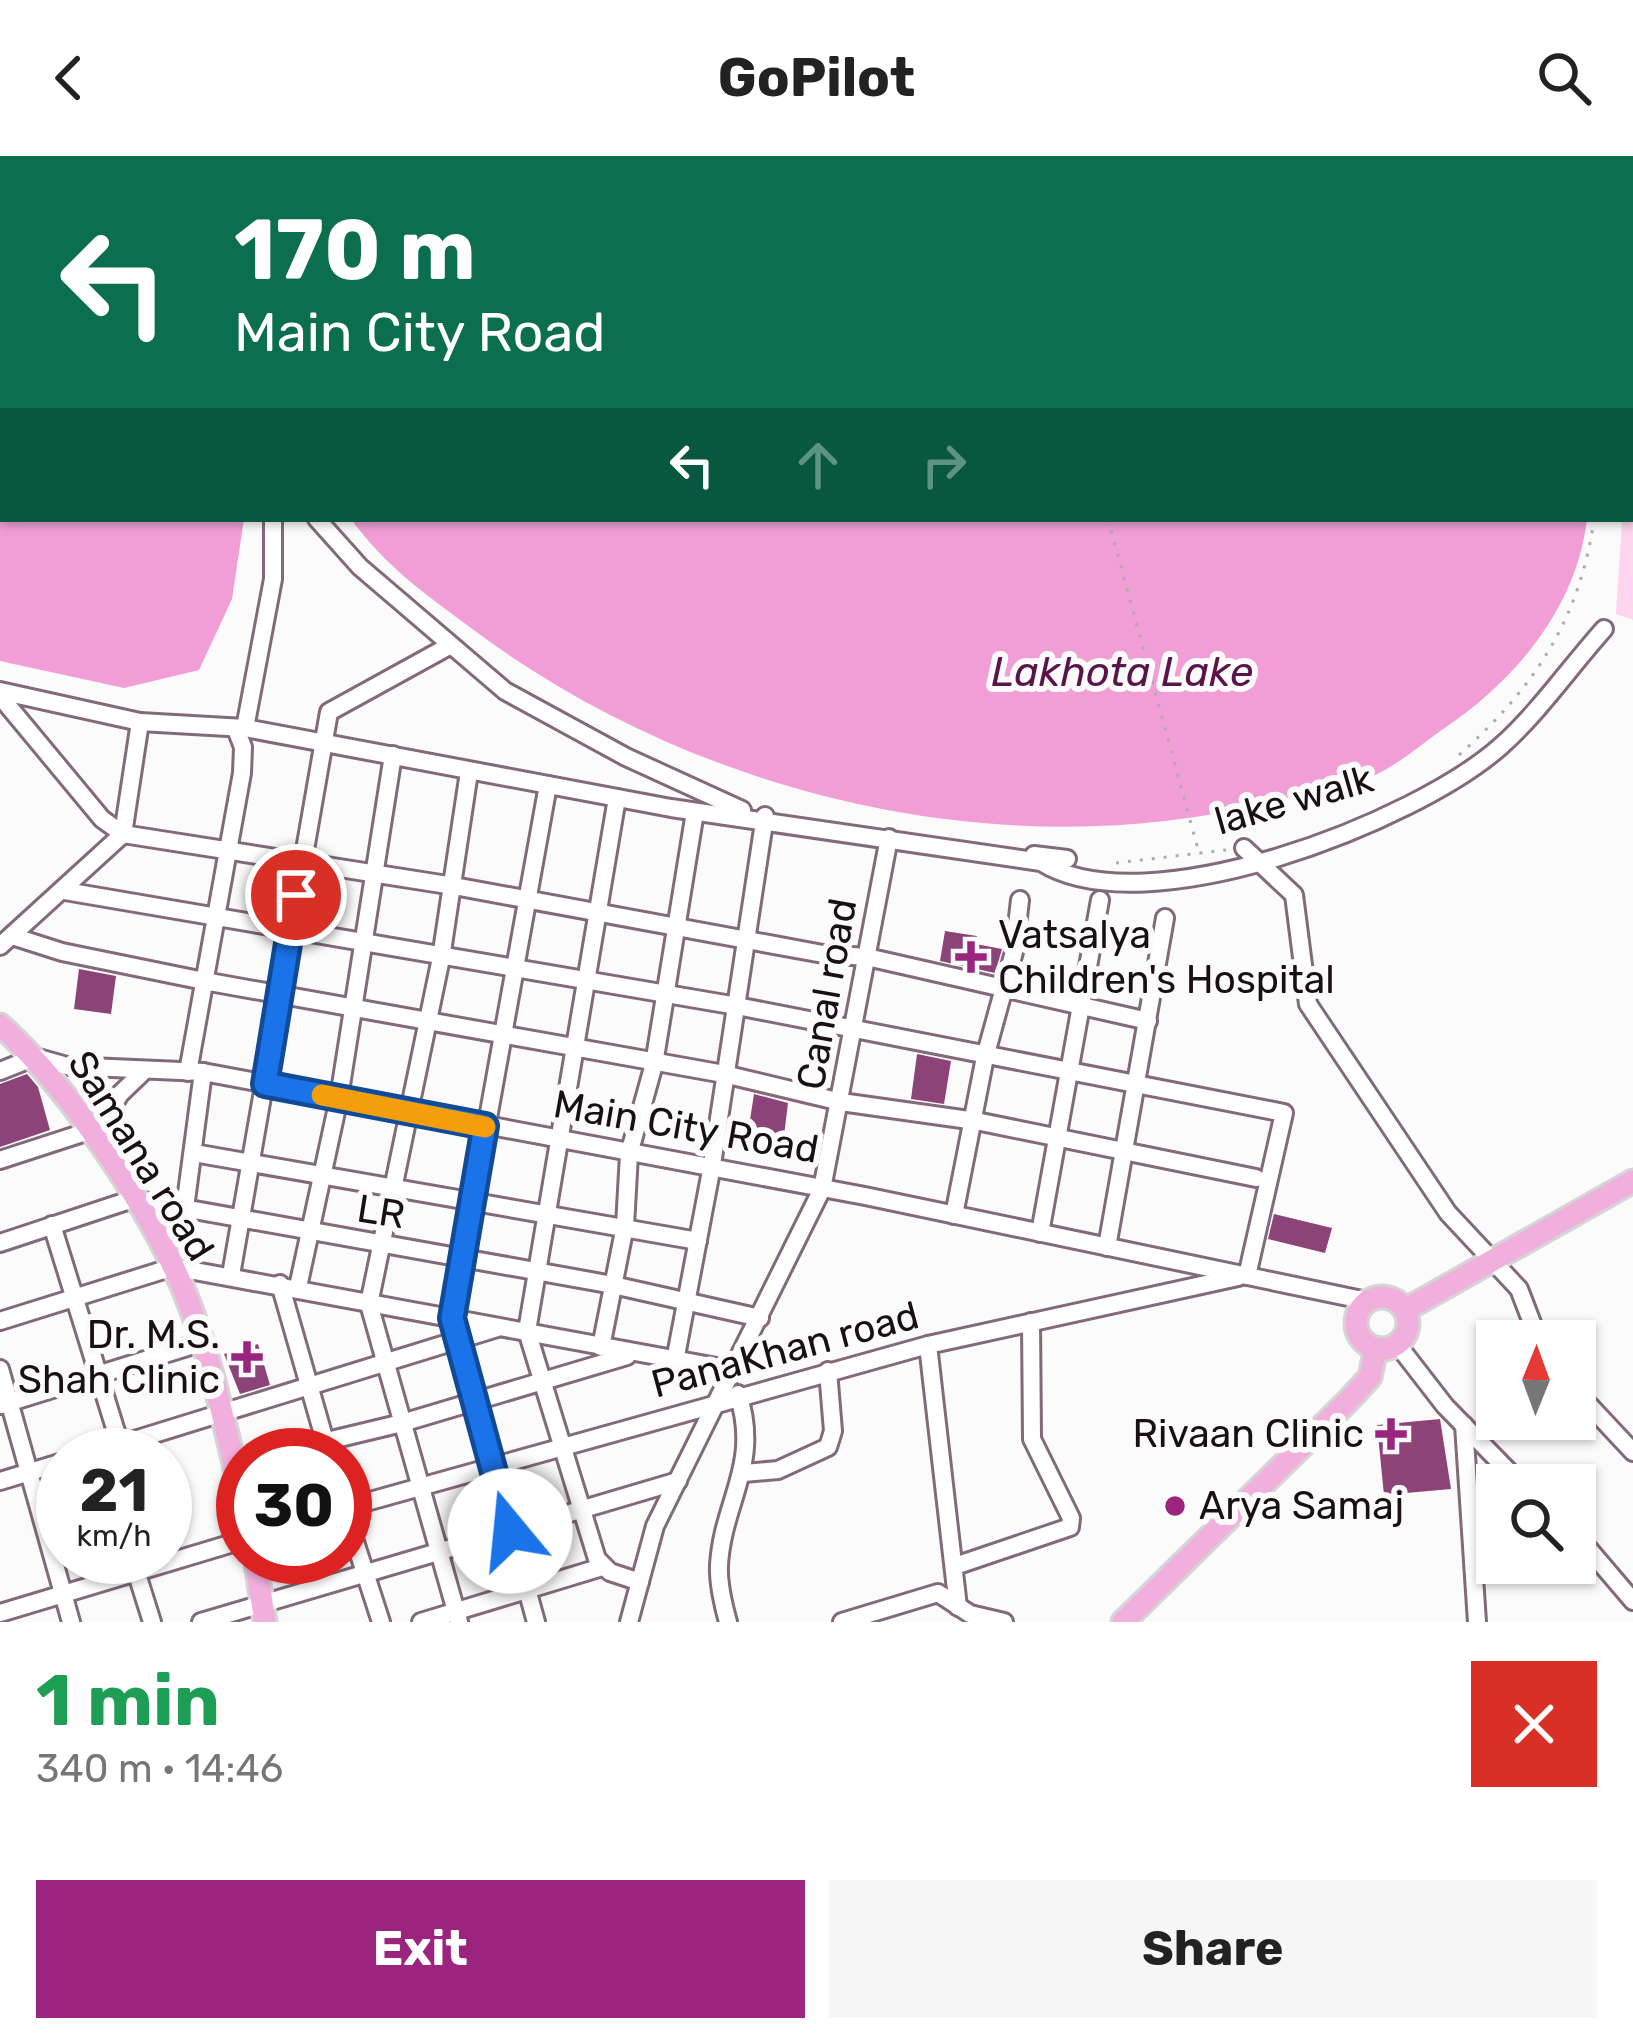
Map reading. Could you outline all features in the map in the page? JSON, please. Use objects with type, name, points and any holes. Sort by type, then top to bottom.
[{"type":"main road","points":[[0,1025],[35,1057]]},
{"type":"main road","name":"Samana road","points":[[35,1057],[91,1134],[173,1267],[203,1342],[227,1428]]},
{"type":"main road","points":[[1405,1310],[1633,1180]]},
{"type":"main road","points":[[1123,1622],[1370,1377],[1386,1346],[1408,1327],[1405,1310],[1384,1297],[1367,1301],[1357,1315],[1357,1332],[1386,1346]]},
{"type":"street","points":[[185,1208],[194,1153],[204,981],[244,758],[240,729],[273,579],[273,522]]},
{"type":"street","points":[[319,522],[449,646],[505,691],[626,757],[765,818]]},
{"type":"street","points":[[0,694],[140,722],[240,729],[695,812],[765,818],[1041,862],[1057,872],[1124,886],[1210,876],[1409,808],[1500,746],[1604,629]]},
{"type":"street","points":[[231,1275],[329,712],[449,646]]},
{"type":"street","points":[[0,694],[102,819],[123,834],[230,848],[746,940],[867,957],[1148,1021]]},
{"type":"street","points":[[6,941],[123,834],[140,722]]},
{"type":"street","points":[[321,1428],[308,1387],[290,1286],[312,1234],[339,1098],[392,756]]},
{"type":"street","points":[[457,1617],[369,1304],[441,958],[469,772]]},
{"type":"street","points":[[536,1622],[452,1318],[548,786]]},
{"type":"street","points":[[602,1567],[526,1331],[533,1272],[578,1049],[617,798]]},
{"type":"street","points":[[601,1347],[625,1226],[629,1154],[654,1064],[695,812]]},
{"type":"street","points":[[675,1361],[711,1171],[765,818]]},
{"type":"street","points":[[889,838],[1067,859]]},
{"type":"street","name":"Canal road","points":[[628,1622],[656,1526],[822,1189],[889,838]]},
{"type":"street","points":[[1244,848],[1294,895],[1308,1004],[1448,1214],[1519,1289],[1530,1320]]},
{"type":"street","points":[[64,891],[736,1006],[1284,1113],[1247,1276]]},
{"type":"street","points":[[1040,1232],[1067,1074],[1085,1003],[1100,899]]},
{"type":"street","points":[[954,1215],[985,1057],[1014,952],[1020,900]]},
{"type":"street","points":[[1107,1246],[1128,1151],[1166,919]]},
{"type":"street","points":[[6,941],[724,1074],[841,1102],[976,1121],[1256,1178]]},
{"type":"street","points":[[0,1071],[35,1057]]},
{"type":"street","name":"Main City Road","points":[[35,1057],[67,1066],[196,1072],[265,1084],[822,1189],[1367,1301]]},
{"type":"street","points":[[0,1160],[91,1134],[144,1071]]},
{"type":"street","points":[[194,1153],[698,1240]]},
{"type":"street","points":[[0,1243],[133,1199]]},
{"type":"street","name":"LR","points":[[133,1199],[613,1286],[760,1318]]},
{"type":"street","points":[[52,1225],[115,1428]]},
{"type":"street","points":[[0,1322],[173,1267],[733,1370]]},
{"type":"street","name":"PanaKhan road","points":[[372,1501],[738,1394],[1031,1322],[1247,1276]]},
{"type":"street","points":[[955,1566],[1070,1527],[1071,1518],[1032,1439],[1031,1322]]},
{"type":"street","points":[[185,1428],[497,1328]]},
{"type":"street","points":[[5,1404],[203,1342]]},
{"type":"street","points":[[928,1346],[945,1529],[955,1566],[958,1607]]},
{"type":"street","points":[[1386,1346],[1501,1464]]},
{"type":"street","points":[[372,1433],[632,1354]]},
{"type":"street","points":[[0,1369],[5,1404],[71,1622]]},
{"type":"street","points":[[745,1474],[778,1470],[828,1447],[833,1431],[828,1371]]},
{"type":"street","points":[[728,1622],[719,1562],[745,1474],[748,1431],[738,1394]]},
{"type":"street","points":[[1596,1413],[1633,1453]]},
{"type":"street","points":[[1464,1426],[1477,1622]]},
{"type":"street","points":[[0,1481],[36,1470]]},
{"type":"street","points":[[372,1572],[678,1481]]},
{"type":"street","points":[[1596,1557],[1633,1600]]},
{"type":"street","points":[[421,1622],[457,1617],[602,1567],[640,1582]]},
{"type":"street","points":[[0,1613],[95,1584]]},
{"type":"street","points":[[140,1584],[152,1622]]},
{"type":"street","points":[[200,1622],[264,1613],[341,1584]]},
{"type":"street","points":[[370,1584],[381,1622]]},
{"type":"street","points":[[842,1622],[938,1593],[958,1607],[1004,1622]]},
{"type":"path","points":[[1109,522],[1199,855]]},
{"type":"path","points":[[1443,769],[1496,722],[1550,658],[1593,522]]},
{"type":"path","name":"lake walk","points":[[1111,863],[1244,848]]},
{"type":"shaded area","points":[[1622,522],[1633,522],[1633,620],[1616,614]]},
{"type":"water","points":[[0,522],[244,522],[232,599],[199,670],[124,688],[0,661]]},
{"type":"water","name":"Lakhota Lake","points":[[353,522],[1586,522],[1570,583],[1538,640],[1494,689],[1393,765],[1340,787],[1175,820],[1069,827],[962,821],[856,804],[753,775],[653,736],[559,687],[471,628],[422,591]]},
{"type":"building","points":[[945,931],[977,936],[976,944],[1002,949],[995,973],[940,961]]},
{"type":"building","points":[[79,969],[116,976],[111,1014],[74,1009]]},
{"type":"building","points":[[917,1054],[951,1061],[944,1104],[911,1099]]},
{"type":"building","points":[[27,1074],[38,1087],[50,1130],[0,1147],[0,1084]]},
{"type":"building","points":[[754,1094],[788,1103],[783,1144],[747,1139]]},
{"type":"building","points":[[1274,1214],[1332,1228],[1325,1253],[1268,1239]]},
{"type":"building","points":[[258,1344],[270,1385],[240,1394],[224,1354]]},
{"type":"building","points":[[1440,1419],[1451,1489],[1384,1495],[1377,1425]]},
{"type":"slow traffic","points":[[322,1095],[485,1127]]},
{"type":"place","name":"Vatsalya Children's Hospital","points":[[971,957]]},
{"type":"place","name":"Dr. M.S. Shah Clinic","points":[[247,1357]]},
{"type":"place","name":"Rivaan Clinic","points":[[1391,1434]]},
{"type":"place","name":"Arya Samaj","points":[[1175,1506]]},
{"type":"route","points":[[296,895],[265,1084],[485,1126],[452,1318],[510,1531]]}]
